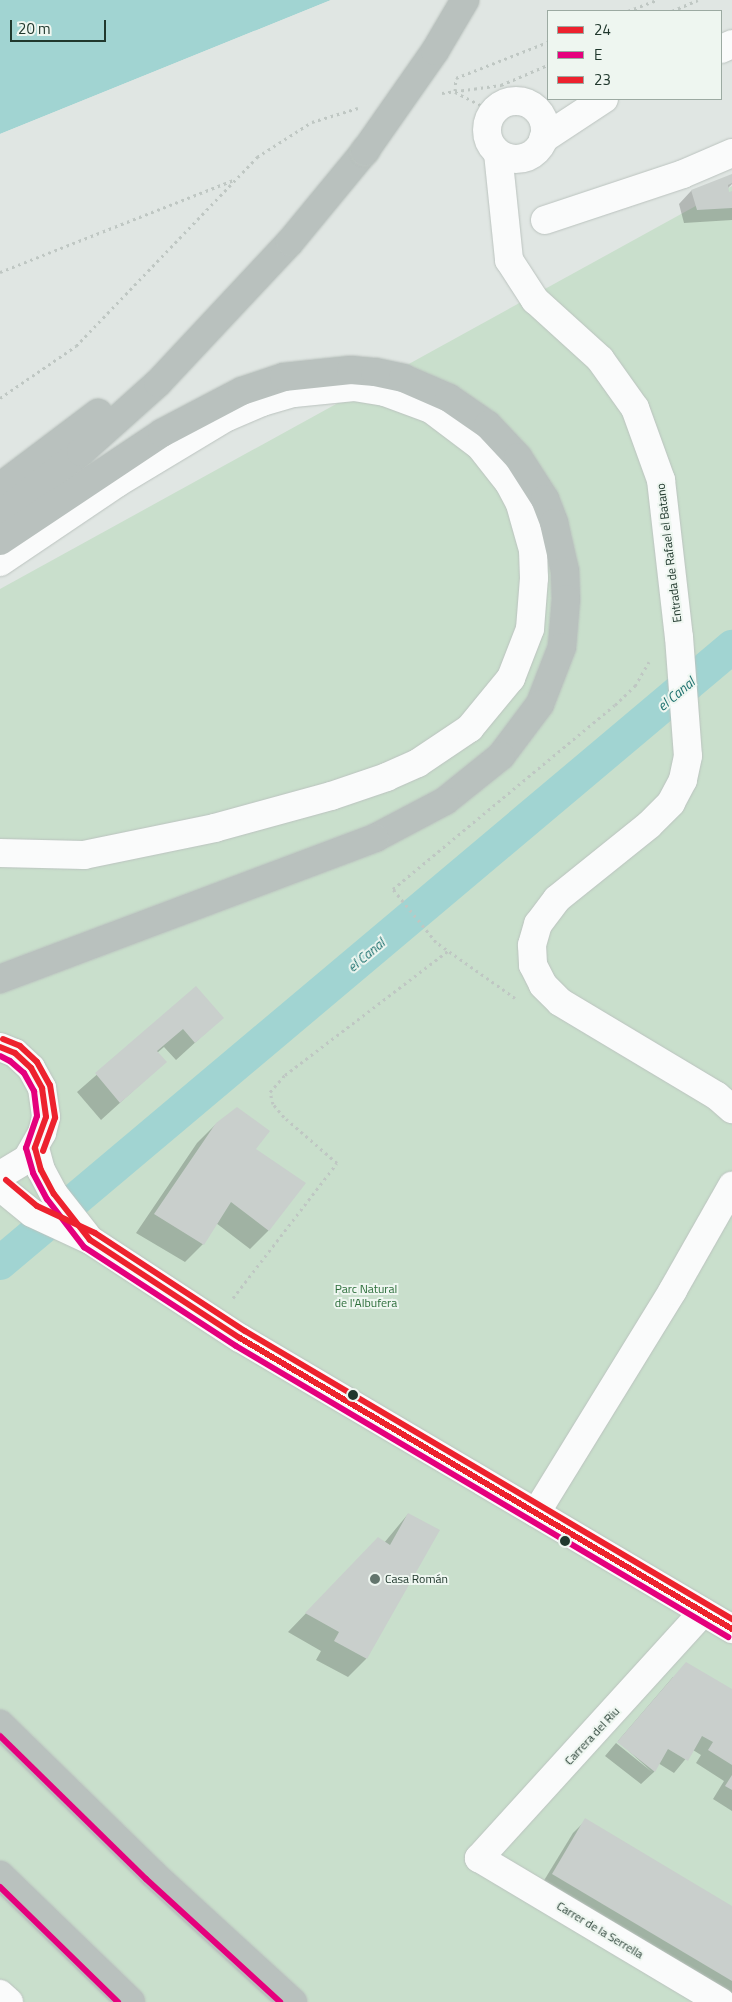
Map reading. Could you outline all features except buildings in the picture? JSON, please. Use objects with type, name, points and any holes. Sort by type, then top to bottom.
[{"type":"highway","points":[[0,515],[81,452],[158,383],[290,242],[365,151],[435,51],[465,0]]},
{"type":"highway","points":[[0,487],[71,436],[221,315]]},
{"type":"highway","points":[[0,541],[162,433],[234,395],[284,377],[351,370],[403,378],[426,386],[467,410],[504,440],[545,499],[560,548],[566,599],[562,647],[540,704],[501,756],[445,801],[375,838],[0,979]]},
{"type":"highway","points":[[0,1724],[152,1873],[293,2002]]},
{"type":"highway","points":[[0,1875],[131,2002]]},
{"type":"street","points":[[534,108],[594,100]]},
{"type":"street","points":[[498,153],[507,158],[536,147],[601,100]]},
{"type":"street","points":[[494,112],[502,105],[524,102],[534,108],[545,128],[504,221]]},
{"type":"street","name":"Entrada de Rafael el Batano","points":[[494,112],[487,133],[498,153],[504,221],[510,260],[535,300],[600,359],[635,408],[661,480],[679,637],[688,756],[684,772],[671,803],[649,825],[558,899],[538,924],[532,945],[533,965],[543,985],[560,1002],[717,1096],[732,1109]]},
{"type":"street","points":[[545,220],[683,174],[732,153]]},
{"type":"street","points":[[0,562],[117,483],[227,417],[262,402],[294,393],[354,387],[385,392],[430,409],[480,446],[504,476],[520,504],[533,550],[534,578],[530,629],[511,678],[470,728],[418,763],[331,796],[196,832],[84,855],[0,853]]},
{"type":"street","points":[[0,1047],[15,1053],[31,1068],[42,1088],[46,1117],[35,1148],[16,1168],[0,1175]]},
{"type":"street","points":[[35,1148],[40,1170],[54,1194],[90,1240]]},
{"type":"street","points":[[536,1514],[673,1290],[732,1186]]},
{"type":"street","points":[[0,1187],[32,1213],[90,1240],[215,1322],[732,1629]]},
{"type":"street","name":"Carrera del Riu","points":[[480,1858],[703,1612]]},
{"type":"street","name":"Carrer de la Serrella","points":[[480,1858],[721,2002]]},
{"type":"street","points":[[0,1994],[9,2002]]},
{"type":"path","points":[[631,10],[656,0]]},
{"type":"path","points":[[674,10],[698,0]]},
{"type":"path","points":[[455,92],[456,78],[547,42]]},
{"type":"path","points":[[436,94],[501,85],[547,65]]},
{"type":"path","points":[[455,92],[494,112]]},
{"type":"path","points":[[0,398],[76,346],[257,157],[312,122],[360,107]]},
{"type":"path","points":[[0,272],[236,178]]},
{"type":"path","points":[[399,896],[436,942],[517,1000]]},
{"type":"path","points":[[215,1322],[337,1163],[284,1117],[273,1104],[270,1092],[285,1075],[448,952]]},
{"type":"green space","name":"Parc Natural de l'Albufera","points":[[732,186],[732,2002],[0,2002],[0,589]]},
{"type":"water","points":[[0,0],[331,0],[0,134]]},
{"type":"pier","points":[[331,0],[332,2],[0,137],[0,134]]},
{"type":"waterway","name":"el Canal","points":[[0,1263],[732,647]]},
{"type":"transit line","name":"23","points":[[3,1039],[20,1046],[37,1062],[50,1085],[55,1118],[43,1151]]},
{"type":"transit line","name":"24","points":[[0,1047],[15,1053],[31,1068],[42,1088],[46,1117],[35,1148]]},
{"type":"transit line","name":"E","points":[[0,1056],[10,1061],[24,1073],[34,1091],[37,1116],[26,1148],[33,1173],[47,1199],[84,1247],[236,1346],[728,1637]]},
{"type":"transit line","name":"24","points":[[35,1148],[41,1170],[54,1194],[90,1240],[240,1338],[732,1629]]},
{"type":"transit line","name":"23","points":[[6,1180],[37,1206],[95,1233],[245,1331],[732,1619]]},
{"type":"transit line","name":"E","points":[[0,1736],[146,1879],[280,2002]]},
{"type":"transit line","name":"E","points":[[0,1887],[118,2002]]},
{"type":"place","name":"Casa Román","points":[[375,1579]]}]
